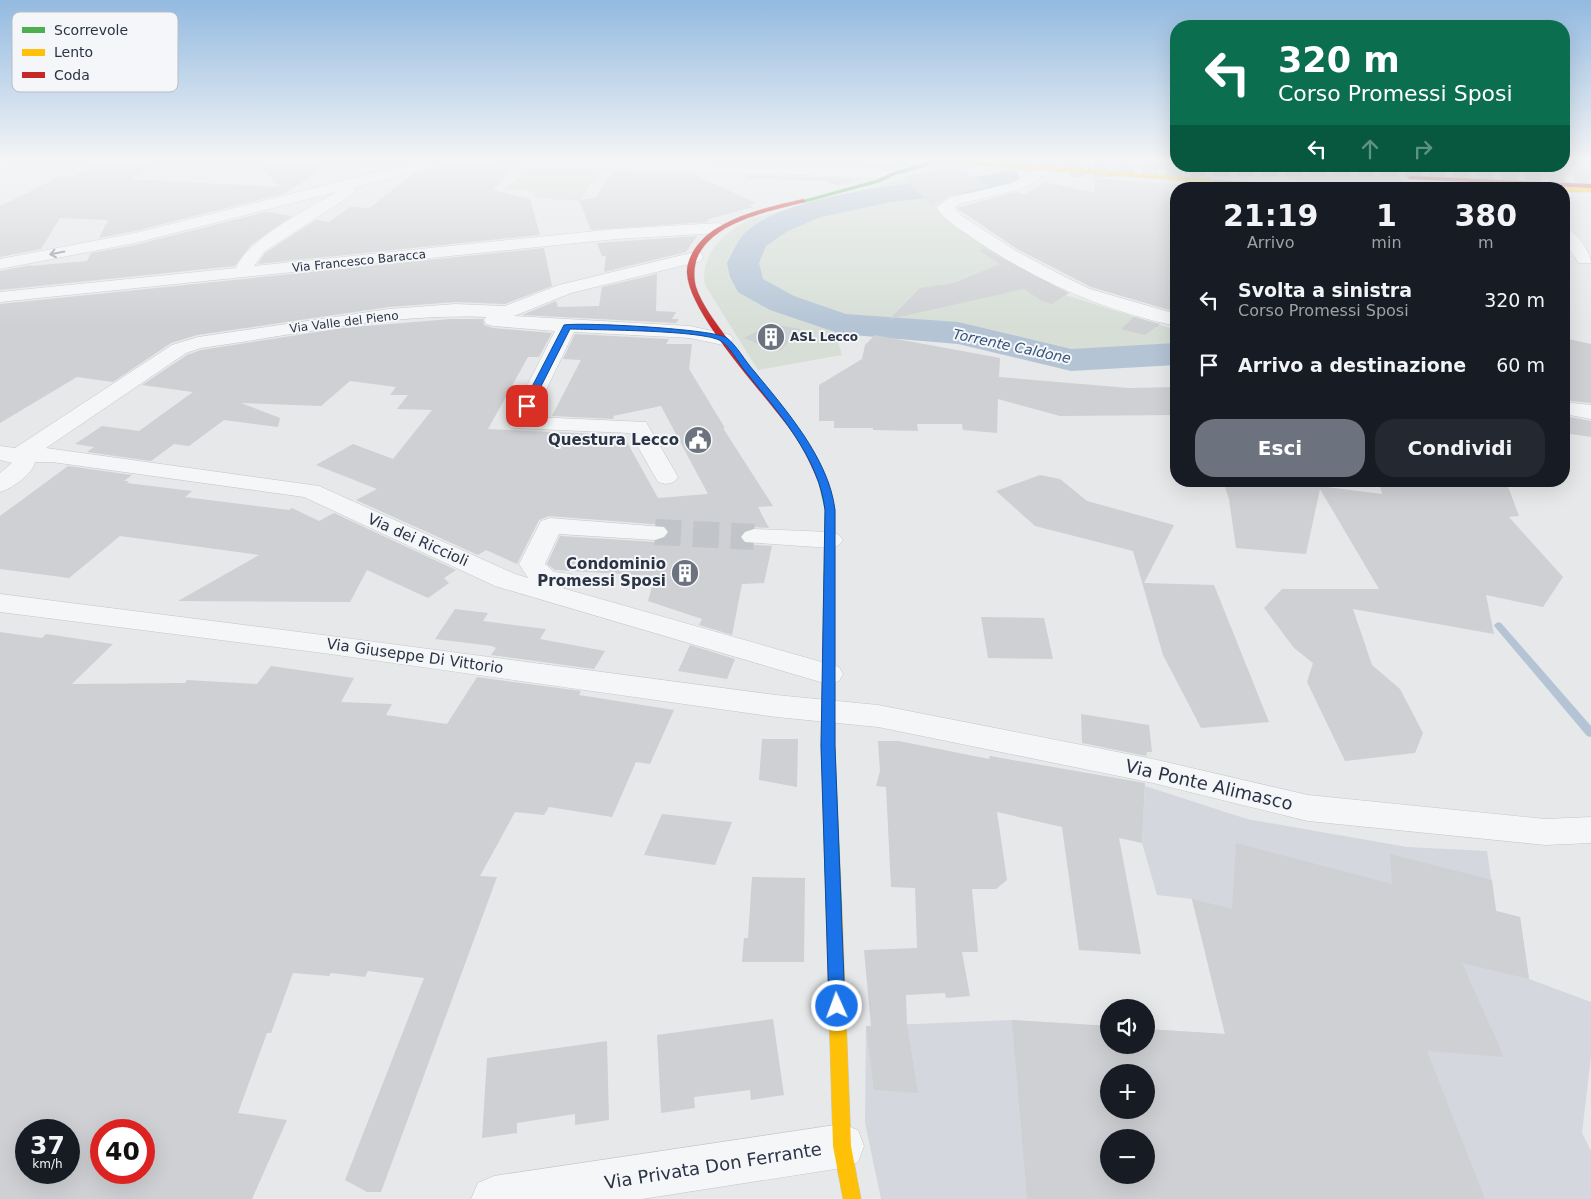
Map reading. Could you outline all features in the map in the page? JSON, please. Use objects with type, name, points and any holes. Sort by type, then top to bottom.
[{"type":"main road","points":[[749,215],[719,228],[710,235],[696,257],[690,272],[690,282],[723,339],[785,415],[817,467],[828,490],[830,534],[828,674],[830,710],[828,746],[842,1146],[852,1199]]},
{"type":"street","points":[[0,264],[135,238],[224,215]]},
{"type":"street","points":[[243,273],[248,259],[258,248],[310,215]]},
{"type":"street","points":[[952,215],[1010,255],[1059,281],[1084,292],[1170,318]]},
{"type":"street","name":"Via Francesco Baracca","points":[[0,297],[616,234],[719,228]]},
{"type":"street","points":[[1570,240],[1585,259]]},
{"type":"street","name":"Via Valle del Pieno","points":[[9,454],[179,349],[198,342],[389,315],[455,310],[507,312],[565,289],[696,257]]},
{"type":"street","points":[[385,320],[470,318],[567,326],[690,332],[723,339]]},
{"type":"street","points":[[567,326],[518,423],[638,427],[666,478]]},
{"type":"street","points":[[1570,409],[1591,412]]},
{"type":"street","points":[[0,485],[24,464],[9,454]]},
{"type":"street","name":"Via dei Riccioli","points":[[9,454],[52,455],[310,491],[505,580],[828,674]]},
{"type":"street","points":[[561,580],[553,582],[542,578],[532,564],[550,526],[655,532]]},
{"type":"street","points":[[780,526],[830,534]]},
{"type":"street","points":[[754,537],[830,534]]},
{"type":"street","name":"Via Giuseppe Di Vittorio","points":[[0,603],[332,645],[776,706],[830,710]]},
{"type":"street","name":"Via Ponte Alimasco","points":[[830,710],[878,716],[1153,770],[1308,808],[1545,832],[1591,830]]},
{"type":"street","name":"Via Privata Don Ferrante","points":[[494,1199],[842,1146]]},
{"type":"shaded area","points":[[765,215],[958,215],[1007,257],[1059,293],[1170,328],[1170,358],[1091,364],[1062,362],[1023,348],[980,337],[929,330],[878,328],[836,336],[842,355],[758,370],[705,285],[704,273],[706,263],[717,244],[734,229],[753,218]]},
{"type":"shaded area","points":[[1145,786],[1247,819],[1407,847],[1487,851],[1496,911],[1520,917],[1529,979],[1591,1002],[1591,1056],[1582,1133],[1591,1151],[1591,1199],[881,1199],[865,1123],[866,1026],[1012,1020],[1100,1025],[1100,1054],[1155,1054],[1155,1030],[1225,1034],[1192,899],[1157,895],[1142,843]]},
{"type":"building","points":[[0,215],[199,215],[99,238],[108,220],[60,218],[41,249],[0,257]]},
{"type":"building","points":[[254,215],[292,216],[251,245],[235,266],[0,290],[0,271],[31,265],[87,261],[91,253],[135,245]]},
{"type":"building","points":[[339,215],[534,215],[540,235],[258,264],[265,253],[316,220],[329,222]]},
{"type":"building","points":[[585,215],[724,215],[709,219],[707,222],[591,230]]},
{"type":"building","points":[[967,215],[1170,215],[1170,310],[1091,287],[1017,249]]},
{"type":"building","points":[[697,236],[686,252],[604,272],[606,256],[602,256],[597,243]]},
{"type":"building","points":[[975,244],[1069,293],[1052,304],[1042,301],[1024,289],[890,319],[920,288],[954,283],[1000,264],[979,250],[983,249]]},
{"type":"building","points":[[544,248],[552,286],[505,304],[455,302],[389,307],[197,335],[171,343],[113,382],[77,377],[0,423],[0,304]]},
{"type":"building","points":[[657,274],[656,311],[676,312],[672,319],[679,319],[676,323],[522,315],[556,301],[558,307],[599,306],[602,287]]},
{"type":"building","points":[[1134,317],[1160,324],[1145,335],[1121,329]]},
{"type":"building","points":[[450,319],[483,319],[484,325],[493,328],[552,333],[539,357],[528,357],[488,429],[623,435],[658,498],[708,494],[661,406],[613,416],[614,419],[552,416],[581,360],[563,359],[575,334],[669,339],[666,344],[692,344],[689,369],[725,428],[723,428],[773,506],[758,507],[769,528],[753,527],[744,530],[739,537],[745,544],[772,546],[764,583],[742,584],[732,635],[699,625],[702,619],[648,601],[655,576],[555,570],[547,564],[560,536],[655,542],[665,539],[669,533],[664,525],[549,516],[539,520],[517,564],[486,550],[478,555],[356,500],[377,489],[316,465],[353,444],[393,459],[432,410],[397,409],[408,395],[390,395],[396,387],[350,381],[321,406],[241,403],[280,418],[278,427],[224,420],[189,446],[174,444],[151,461],[87,452],[94,447],[75,444],[102,426],[139,431],[193,392],[142,385],[187,355],[201,350],[343,328]]},
{"type":"building","name":"ASL Lecco","points":[[771,324],[801,329],[781,350],[765,347],[744,338]]},
{"type":"building","points":[[875,335],[1000,358],[999,377],[1129,388],[1170,387],[1170,415],[1060,416],[998,399],[997,433],[963,430],[962,424],[917,424],[918,431],[834,428],[834,421],[819,421],[819,385],[862,359],[865,345]]},
{"type":"building","points":[[1570,339],[1591,344],[1591,403],[1570,401]]},
{"type":"building","points":[[1570,417],[1591,421],[1591,437],[1570,434]]},
{"type":"building","points":[[68,466],[132,475],[124,481],[129,481],[127,483],[192,491],[185,497],[289,510],[292,508],[319,521],[334,513],[456,570],[444,578],[449,583],[428,598],[367,570],[350,602],[178,601],[259,555],[120,536],[69,578],[0,569],[0,516]]},
{"type":"building","points":[[1040,475],[1060,479],[1087,501],[1174,525],[1144,583],[1214,585],[1269,722],[1201,728],[1163,655],[1133,551],[1035,526],[996,491]]},
{"type":"building","points":[[1225,487],[1327,487],[1382,494],[1380,487],[1508,487],[1519,516],[1509,517],[1563,577],[1543,607],[1486,595],[1494,634],[1353,609],[1372,665],[1400,689],[1423,733],[1415,753],[1345,761],[1307,682],[1313,663],[1294,648],[1264,608],[1282,589],[1379,589],[1320,489],[1306,554],[1236,548],[1229,499]]},
{"type":"building","points":[[455,609],[488,613],[483,621],[546,629],[540,639],[605,651],[594,669],[491,655],[496,648],[492,646],[435,639]]},
{"type":"building","points":[[981,617],[1044,618],[1053,659],[988,658]]},
{"type":"building","points":[[0,632],[42,638],[46,634],[113,644],[72,684],[185,683],[187,680],[257,684],[271,666],[354,678],[341,702],[392,704],[386,715],[447,724],[477,677],[581,691],[579,695],[674,710],[650,764],[636,762],[612,817],[549,807],[544,815],[515,812],[480,876],[497,877],[381,1192],[367,1192],[345,1180],[424,978],[368,971],[365,977],[331,973],[329,976],[293,973],[271,1033],[267,1033],[238,1113],[287,1120],[252,1199],[0,1199]]},
{"type":"building","points":[[690,645],[735,659],[727,679],[678,671]]},
{"type":"building","points":[[1081,714],[1149,725],[1152,752],[1147,752],[1146,756],[1082,743]]},
{"type":"building","points":[[762,739],[798,739],[797,787],[759,780]]},
{"type":"building","points":[[878,741],[899,741],[989,759],[990,756],[1145,783],[1142,843],[1119,838],[1141,954],[1079,950],[1062,827],[997,812],[1007,880],[996,889],[972,889],[978,952],[962,952],[970,996],[946,998],[945,993],[906,995],[907,1025],[918,1093],[874,1090],[866,1026],[871,1026],[864,950],[917,948],[915,888],[891,887],[886,787],[876,786],[880,771]]},
{"type":"building","points":[[662,814],[732,822],[715,865],[644,855]]},
{"type":"building","points":[[1236,843],[1392,884],[1390,854],[1492,880],[1496,911],[1520,917],[1529,979],[1462,963],[1504,1057],[1427,1051],[1485,1199],[1027,1199],[1012,1020],[1100,1025],[1100,1054],[1155,1054],[1155,1030],[1225,1034],[1192,899],[1232,909]]},
{"type":"building","points":[[752,877],[805,878],[804,962],[742,962],[744,938],[748,938]]},
{"type":"building","points":[[773,1019],[784,1095],[751,1100],[750,1090],[694,1097],[695,1108],[661,1113],[657,1035]]},
{"type":"building","points":[[607,1041],[609,1120],[575,1125],[575,1114],[517,1123],[517,1133],[482,1138],[487,1058]]},
{"type":"waterway","name":"Torrente Caldone","points":[[801,215],[777,224],[754,241],[743,263],[749,285],[782,303],[841,324],[958,333],[1071,360],[1170,354]]},
{"type":"waterway","name":"Torrente Caldone","points":[[1498,625],[1591,733]]},
{"type":"tunnel","points":[[655,532],[754,537]]},
{"type":"traffic: fast","points":[[824,484],[830,510],[828,746],[834,911]]},
{"type":"traffic: slow","points":[[834,911],[842,1146],[852,1199]]},
{"type":"traffic: jam","points":[[750,215],[718,230],[705,241],[695,254],[690,271],[693,287],[716,329],[806,446],[824,484]]},
{"type":"place","name":"ASL Lecco","points":[[771,337]]},
{"type":"place","name":"Questura Lecco","points":[[698,440]]},
{"type":"place","name":"Condominio Promessi Sposi","points":[[685,573]]},
{"type":"route","points":[[527,406],[567,326],[690,332],[723,339],[785,415],[817,467],[828,490],[830,510],[828,656],[830,710],[828,746],[837,1006]]}]
